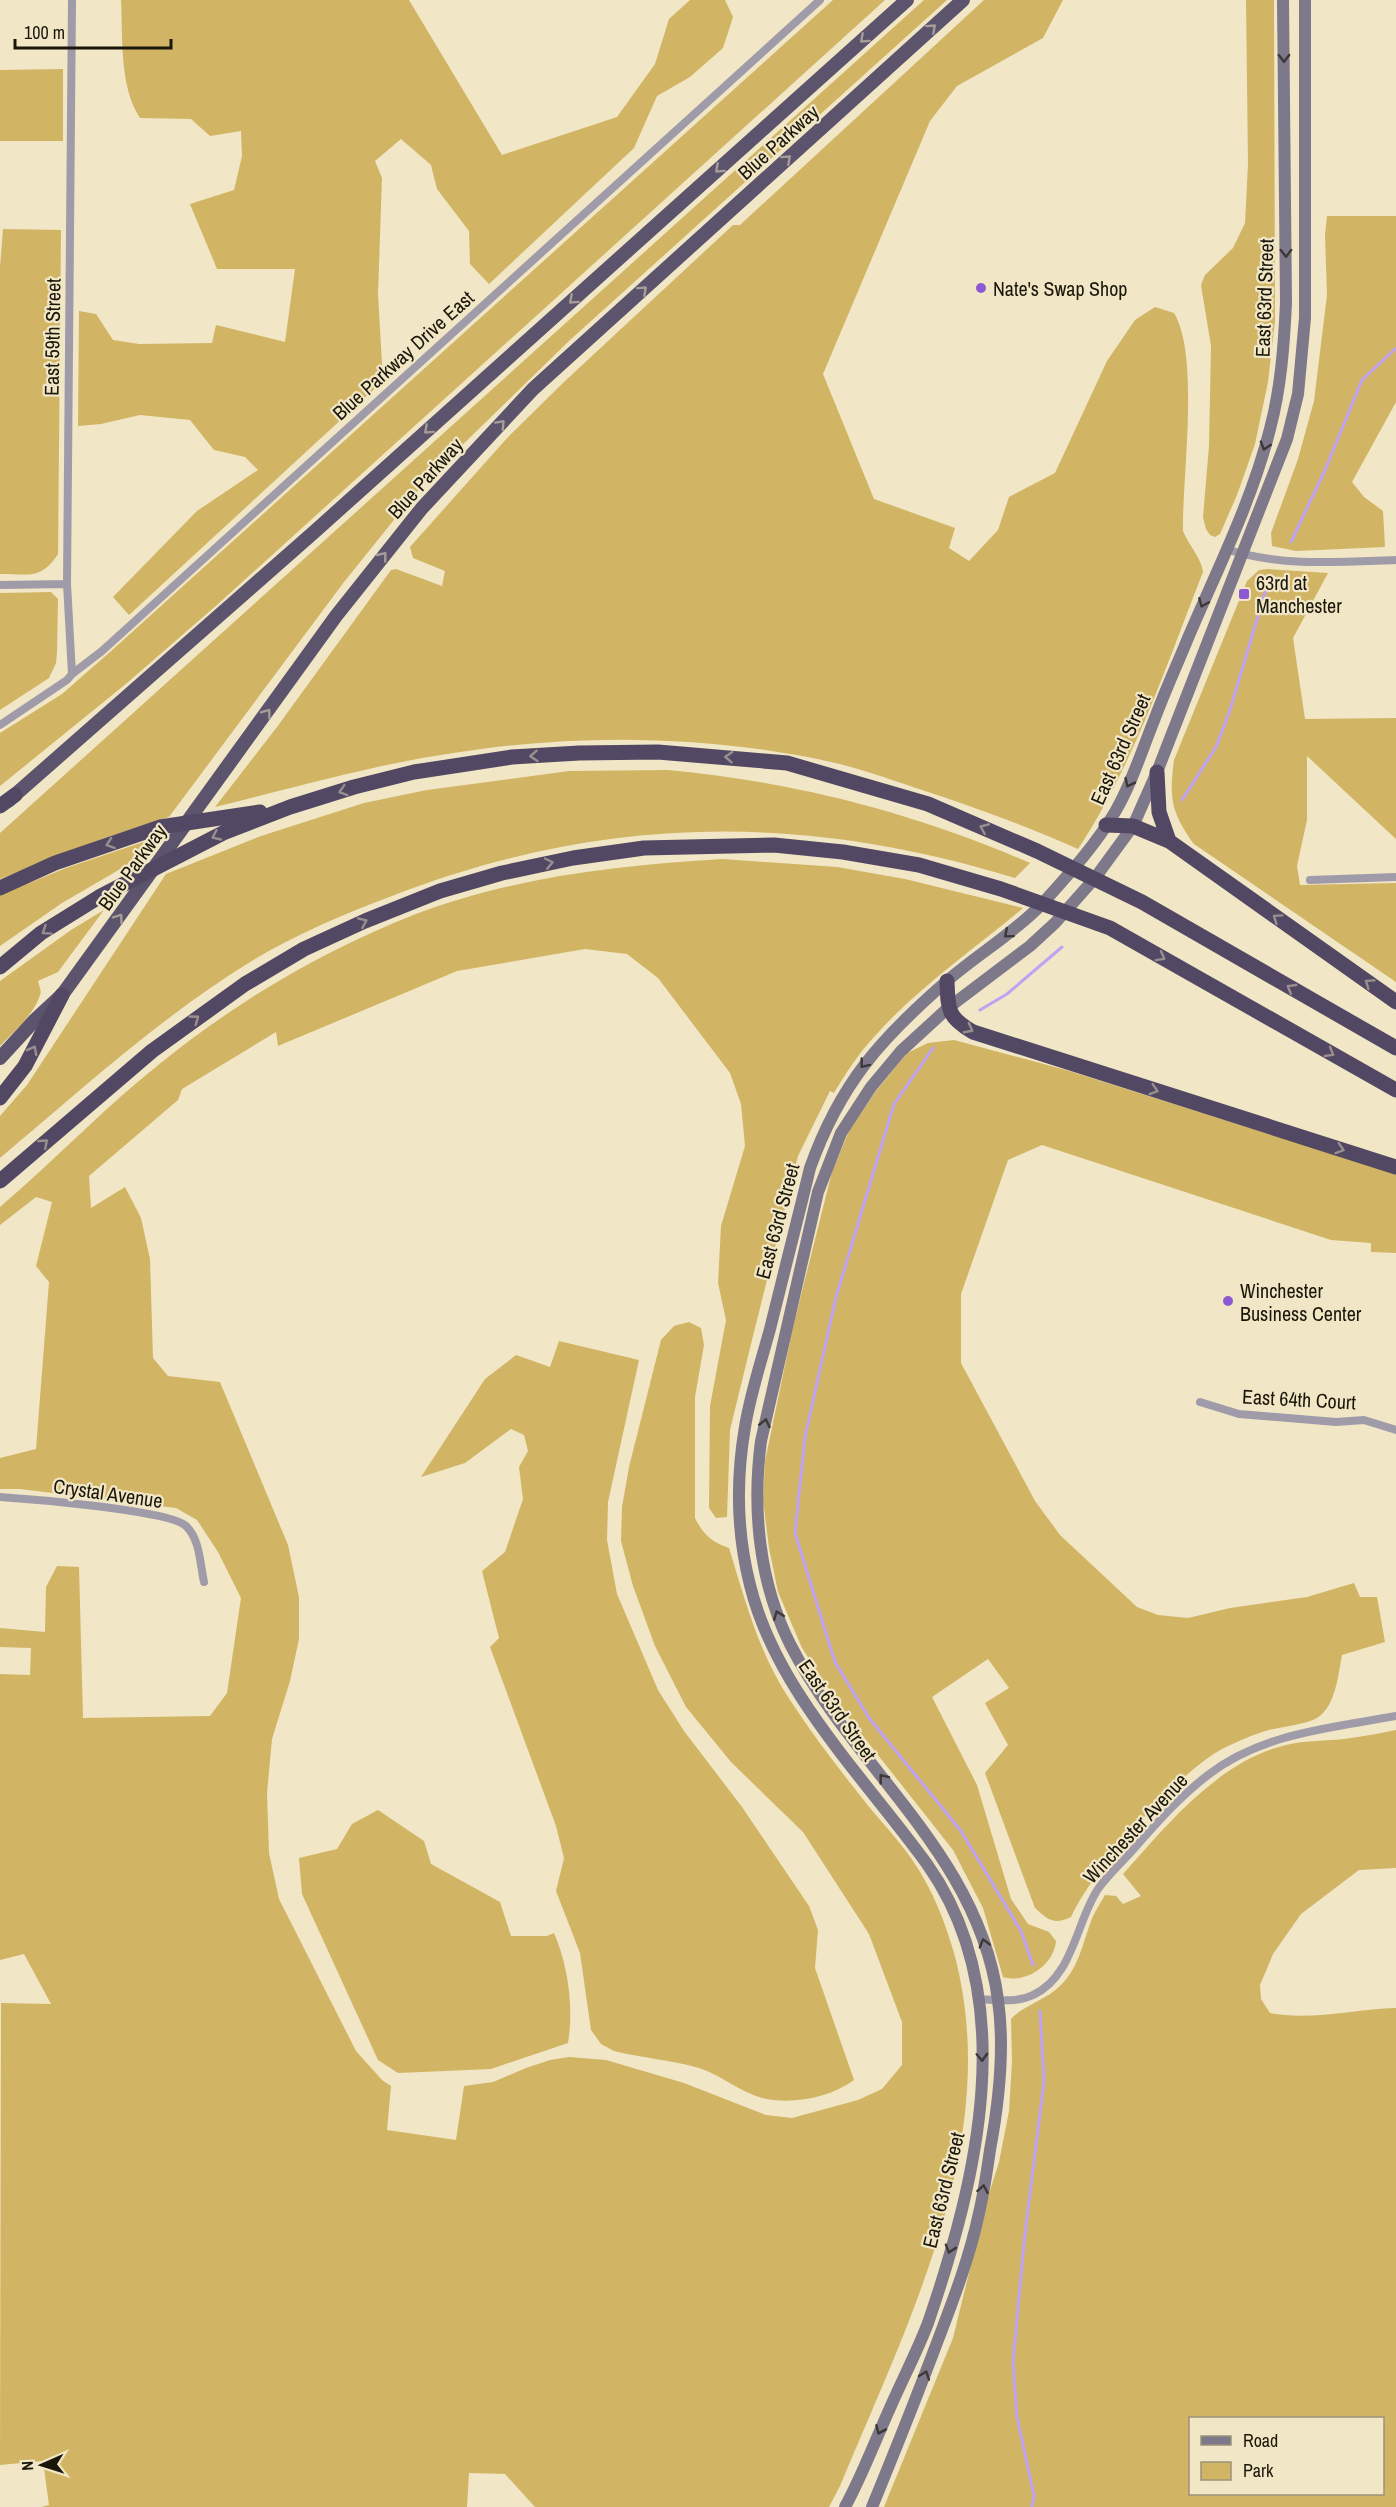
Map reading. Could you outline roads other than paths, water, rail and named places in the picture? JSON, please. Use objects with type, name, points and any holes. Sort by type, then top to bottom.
[{"type":"highway","name":"Blue Parkway","points":[[15,795],[313,533],[907,0]]},
{"type":"highway","name":"Blue Parkway","points":[[0,1058],[62,995],[336,615],[422,508],[533,389],[963,0]]},
{"type":"highway","points":[[0,967],[41,933],[99,897],[223,833],[290,807],[354,787],[414,772],[512,757],[658,752],[787,763],[928,804],[1038,851],[1142,903],[1396,1048]]},
{"type":"highway","points":[[1157,772],[1159,812],[1169,841]]},
{"type":"highway","points":[[0,808],[15,795]]},
{"type":"highway","points":[[0,888],[55,863],[160,827],[290,807]]},
{"type":"highway","points":[[1106,825],[1133,826],[1169,841],[1396,1002]]},
{"type":"highway","points":[[0,1181],[152,1051],[245,984],[304,949],[365,921],[440,891],[502,873],[573,858],[644,849],[774,844],[843,852],[919,865],[1000,889],[1110,928],[1396,1090]]},
{"type":"highway","points":[[947,981],[948,1008],[956,1022],[972,1032],[1396,1167]]},
{"type":"highway","points":[[0,1098],[25,1066],[62,995]]},
{"type":"main road","name":"East 63rd Street","points":[[844,2507],[927,2325],[959,2220],[978,2134],[983,2067],[979,1999],[974,1970],[959,1924],[929,1867],[800,1697],[773,1648],[751,1588],[742,1546],[739,1490],[745,1427],[810,1168],[836,1106],[875,1050],[947,981],[1006,937],[1039,907],[1075,868],[1106,825],[1138,765],[1258,472],[1271,428],[1284,347],[1286,291],[1283,0]]},
{"type":"main road","name":"East 63rd Street","points":[[872,2507],[957,2290],[979,2214],[996,2118],[1000,2060],[998,2000],[981,1934],[955,1876],[930,1839],[839,1722],[789,1643],[767,1582],[756,1512],[756,1474],[761,1441],[818,1192],[841,1133],[871,1086],[901,1051],[948,1008],[1030,946],[1055,923],[1095,878],[1133,826],[1157,772],[1287,439],[1298,394],[1305,318],[1305,0]]},
{"type":"street","name":"East 59th Street","points":[[72,0],[67,584],[72,674]]},
{"type":"street","name":"Blue Parkway Drive East","points":[[0,725],[30,707],[102,651],[820,0]]},
{"type":"street","points":[[1226,549],[1243,555],[1293,562],[1396,560]]},
{"type":"street","points":[[0,585],[67,584]]},
{"type":"street","points":[[1310,880],[1396,877]]},
{"type":"street","name":"East 64th Court","points":[[1200,1402],[1239,1414],[1336,1422],[1364,1420],[1396,1430]]},
{"type":"street","name":"Crystal Avenue","points":[[0,1497],[90,1505],[178,1521],[185,1524],[195,1537],[204,1582]]},
{"type":"street","name":"Winchester Avenue","points":[[979,1999],[1019,1999],[1033,1995],[1046,1986],[1063,1966],[1085,1911],[1099,1888],[1174,1803],[1208,1774],[1237,1755],[1263,1743],[1291,1735],[1396,1716]]},
{"type":"waterway","points":[[1291,542],[1325,470],[1362,380],[1396,348]]},
{"type":"waterway","points":[[1182,800],[1216,747],[1230,710],[1265,592]]},
{"type":"waterway","points":[[980,1010],[1007,994],[1062,947]]},
{"type":"waterway","points":[[933,1048],[894,1104],[836,1297],[805,1437],[795,1533],[835,1662],[869,1718],[961,1831],[1021,1931],[1033,1965]]},
{"type":"waterway","points":[[1032,2507],[1034,2496],[1017,2417],[1013,2362],[1025,2233],[1044,2081],[1040,2011]]},
{"type":"place","name":"Nate's Swap Shop","points":[[981,288]]},
{"type":"place","name":"63rd at Manchester","points":[[1244,594]]},
{"type":"place","name":"Winchester Business Center","points":[[1228,1301]]}]
